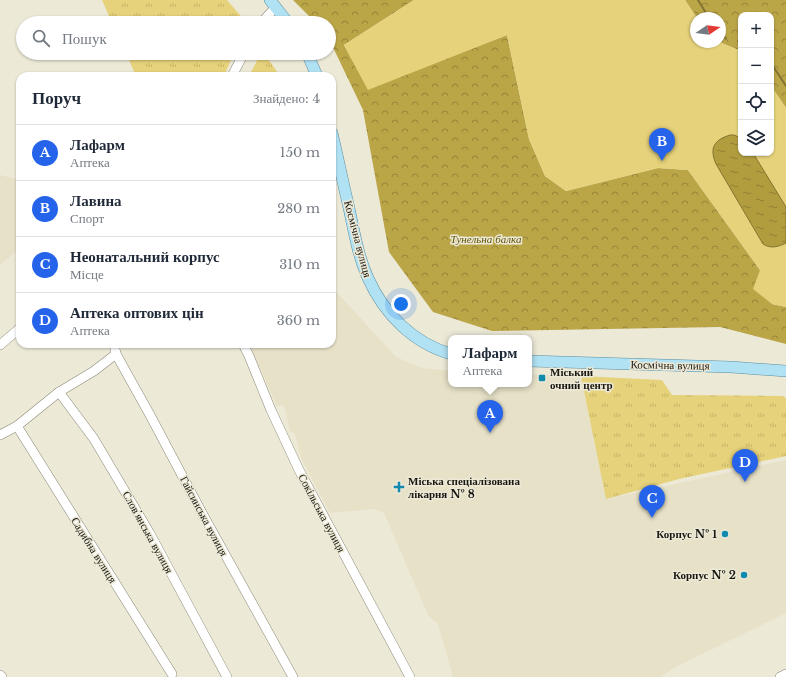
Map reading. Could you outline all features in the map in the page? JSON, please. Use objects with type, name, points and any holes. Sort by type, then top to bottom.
[{"type":"main road","points":[[273,3],[283,16]]},
{"type":"main road","points":[[310,60],[315,72]]},
{"type":"main road","name":"Космічна вулиця","points":[[336,151],[356,239],[364,267],[373,289],[400,325],[420,340],[448,353]]},
{"type":"main road","name":"Космічна вулиця","points":[[532,362],[730,367],[786,371]]},
{"type":"street","points":[[265,16],[273,3]]},
{"type":"street","points":[[234,72],[240,60]]},
{"type":"street","points":[[0,345],[16,331]]},
{"type":"street","name":"Гайсинська вулиця","points":[[115,348],[116,354],[201,511],[293,677]]},
{"type":"street","name":"Сокільська вулиця","points":[[245,348],[270,410],[299,470],[410,677]]},
{"type":"street","points":[[0,435],[16,426],[59,392],[94,372],[116,354]]},
{"type":"street","name":"Словʼянська вулиця","points":[[59,392],[94,439],[149,532],[227,677]]},
{"type":"street","name":"Садибна вулиця","points":[[16,426],[172,674]]},
{"type":"street","points":[[780,677],[786,674]]},
{"type":"shaded area","points":[[0,175],[16,179],[16,251],[0,265]]},
{"type":"shaded area","points":[[336,291],[396,357],[422,368],[448,371],[448,387],[532,387],[532,374],[581,376],[606,499],[786,460],[786,613],[674,668],[661,677],[453,677],[438,624],[428,615],[384,513],[373,509],[330,513],[301,458],[295,434],[290,431],[284,405],[277,406],[251,348],[336,348]]},
{"type":"green space","points":[[102,0],[227,0],[240,16],[109,16]]},
{"type":"green space","name":"Тунельна балка","points":[[293,0],[414,0],[344,45],[368,89],[507,35],[529,139],[545,176],[566,191],[658,168],[688,170],[760,270],[772,304],[786,307],[786,344],[720,327],[492,331],[433,312],[389,252],[363,110],[336,54],[336,16],[309,16]]},
{"type":"green space","points":[[414,0],[685,0],[693,12],[690,12],[690,48],[726,48],[726,45],[738,50],[738,156],[774,156],[774,90],[786,108],[786,307],[772,304],[753,289],[760,270],[688,170],[658,168],[566,191],[545,176],[529,139],[507,35],[368,90],[344,45]]},
{"type":"green space","points":[[685,0],[786,0],[786,108],[774,90],[774,12],[738,12],[738,50],[726,45],[726,12],[693,12]]},
{"type":"green space","points":[[129,60],[231,60],[226,72],[134,72]]},
{"type":"green space","points":[[257,60],[269,60],[277,72],[251,72]]},
{"type":"green space","points":[[581,376],[662,380],[672,395],[782,396],[786,398],[786,456],[679,479],[606,499]]},
{"type":"water","points":[[730,135],[738,137],[738,156],[755,156],[786,207],[786,243],[774,247],[769,247],[763,244],[716,164],[713,153],[714,145],[720,139]]},
{"type":"waterway","points":[[698,0],[705,12]]},
{"type":"waterway","points":[[774,68],[786,86]]},
{"type":"place","name":"Лавина","points":[[662,161]]},
{"type":"place","name":"Міський очний центр","points":[[542,378]]},
{"type":"place","name":"Лафарм","points":[[490,433]]},
{"type":"place","name":"Аптека оптових цін","points":[[745,482]]},
{"type":"place","name":"Міська спеціалізована лікарня № 8","points":[[399,487]]},
{"type":"place","name":"Неонатальний корпус","points":[[652,518]]},
{"type":"place","name":"Корпус № 1","points":[[725,534]]},
{"type":"place","name":"Корпус № 2","points":[[744,575]]}]
